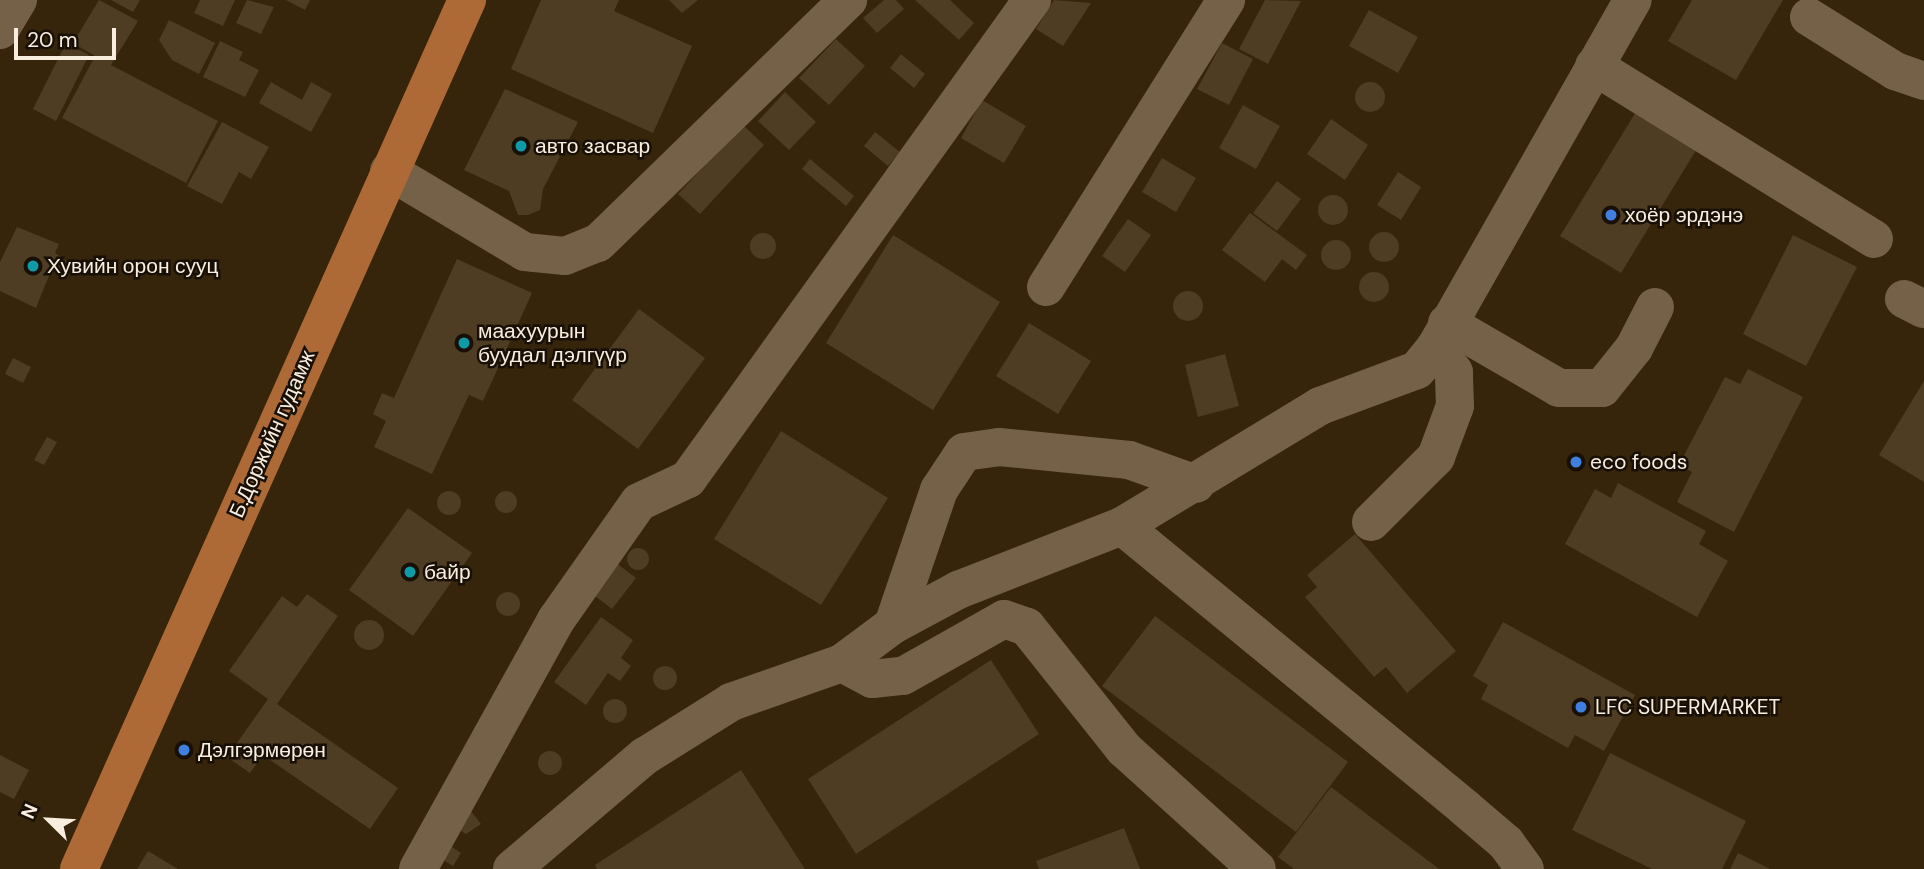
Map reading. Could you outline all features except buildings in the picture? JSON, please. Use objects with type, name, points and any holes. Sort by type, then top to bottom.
[{"type":"main road","name":"Б.Доржийн гудамж","points":[[79,869],[467,0]]},
{"type":"street","points":[[0,30],[18,0]]},
{"type":"street","points":[[389,171],[525,252],[565,256],[598,243],[848,0]]},
{"type":"street","points":[[418,869],[556,620],[639,502],[688,479],[1032,0]]},
{"type":"street","points":[[1046,287],[1226,0]]},
{"type":"street","points":[[512,869],[645,755],[720,708],[842,663],[893,625],[958,590],[1122,526],[1196,484],[1321,406],[1417,370],[1441,336],[1633,0]]},
{"type":"street","points":[[1809,17],[1895,71],[1924,81]]},
{"type":"street","points":[[1594,66],[1874,239]]},
{"type":"street","points":[[1441,336],[1559,388],[1602,388],[1634,348],[1655,307]]},
{"type":"street","points":[[1370,522],[1436,457],[1455,406],[1454,372],[1441,336]]},
{"type":"street","points":[[893,625],[939,490],[964,452],[999,447],[1129,460],[1196,484]]},
{"type":"street","points":[[1122,526],[1475,817],[1525,869]]},
{"type":"street","points":[[842,663],[872,679],[903,677],[1004,619],[1027,627],[1124,749],[1256,869]]},
{"type":"place","name":"авто засвар","points":[[521,146]]},
{"type":"place","name":"хоёр эрдэнэ","points":[[1611,215]]},
{"type":"place","name":"Хувийн орон сууц","points":[[33,266]]},
{"type":"place","name":"маахуурын буудал дэлгүүр","points":[[464,343]]},
{"type":"place","name":"eco foods","points":[[1576,462]]},
{"type":"place","name":"байр","points":[[410,572]]},
{"type":"place","name":"LFC SUPERMARKET","points":[[1581,707]]},
{"type":"place","name":"Дэлгэрмөрөн","points":[[184,750]]}]
